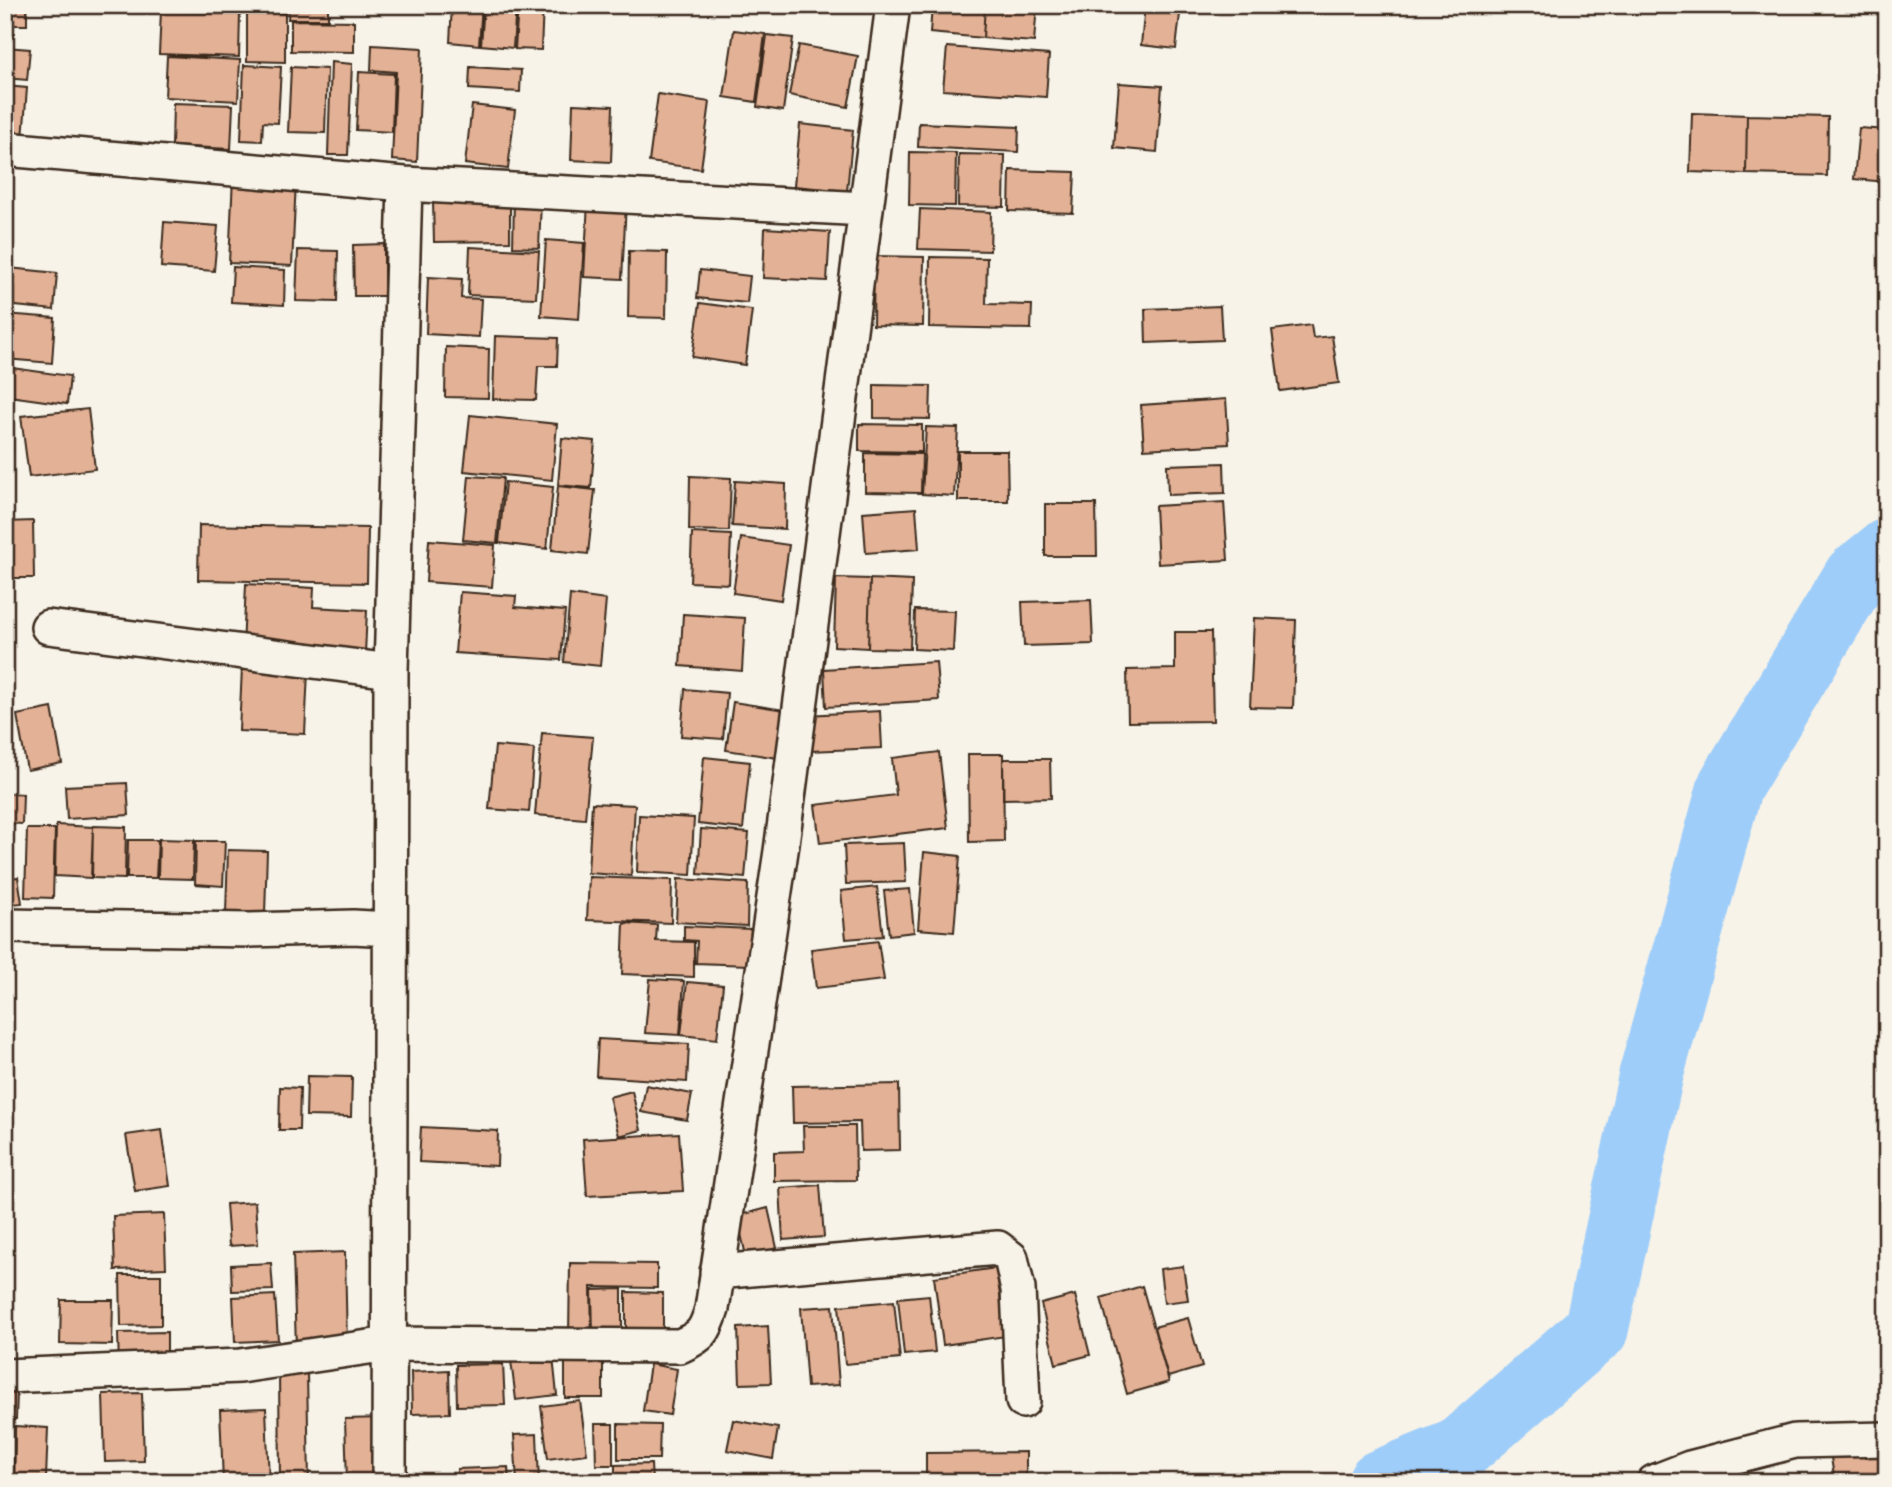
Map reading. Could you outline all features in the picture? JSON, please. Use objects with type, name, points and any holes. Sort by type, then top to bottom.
[{"type":"street","points":[[5,1376],[240,1366],[389,1345],[680,1346],[699,1338],[707,1328],[718,1272],[783,837],[893,5]]},
{"type":"street","points":[[5,149],[405,184],[865,209]]},
{"type":"street","points":[[389,1482],[391,671],[405,184]]},
{"type":"street","points":[[48,627],[391,671]]},
{"type":"street","points":[[5,926],[390,929]]},
{"type":"street","points":[[718,1272],[998,1248],[1011,1258],[1018,1289],[1023,1401]]},
{"type":"street","points":[[1654,1482],[1690,1468],[1795,1441],[1887,1439]]},
{"type":"building","points":[[5,5],[27,5],[27,25],[5,25]]},
{"type":"building","points":[[289,5],[328,5],[328,19],[288,19]]},
{"type":"building","points":[[452,5],[482,5],[479,45],[450,42]]},
{"type":"building","points":[[484,5],[516,5],[513,48],[481,45]]},
{"type":"building","points":[[518,5],[543,5],[541,50],[515,49]]},
{"type":"building","points":[[932,5],[985,5],[983,38],[930,33]]},
{"type":"building","points":[[985,5],[1037,5],[1034,42],[983,38]]},
{"type":"building","points":[[1145,5],[1181,5],[1176,49],[1141,45]]},
{"type":"building","points":[[161,11],[240,13],[239,57],[159,54]]},
{"type":"building","points":[[247,12],[285,13],[285,62],[247,61]]},
{"type":"building","points":[[291,20],[354,21],[354,52],[291,51]]},
{"type":"building","points":[[734,30],[765,34],[756,102],[724,97]]},
{"type":"building","points":[[767,35],[793,38],[783,111],[757,107]]},
{"type":"building","points":[[372,45],[422,48],[417,162],[392,160],[396,72],[371,70]]},
{"type":"building","points":[[799,45],[858,56],[848,107],[789,95]]},
{"type":"building","points":[[5,47],[30,49],[27,80],[5,78]]},
{"type":"building","points":[[947,47],[1049,55],[1046,97],[943,90]]},
{"type":"building","points":[[167,56],[240,60],[238,101],[165,97]]},
{"type":"building","points":[[331,62],[352,64],[348,155],[328,155]]},
{"type":"building","points":[[244,65],[281,67],[278,123],[263,122],[262,141],[241,140]]},
{"type":"building","points":[[291,67],[327,69],[325,133],[288,132]]},
{"type":"building","points":[[470,67],[521,70],[520,92],[469,89]]},
{"type":"building","points":[[359,72],[394,74],[392,132],[356,130]]},
{"type":"building","points":[[1119,83],[1162,86],[1157,152],[1114,148]]},
{"type":"building","points":[[5,86],[27,88],[23,139],[5,137]]},
{"type":"building","points":[[658,94],[710,102],[701,169],[649,162]]},
{"type":"building","points":[[173,103],[233,105],[231,149],[172,146]]},
{"type":"building","points":[[573,104],[613,106],[611,162],[571,160]]},
{"type":"building","points":[[472,105],[515,110],[508,169],[465,164]]},
{"type":"building","points":[[1692,113],[1747,115],[1746,174],[1690,172]]},
{"type":"building","points":[[1747,115],[1828,117],[1827,176],[1746,174]]},
{"type":"building","points":[[919,123],[1019,127],[1018,152],[918,147]]},
{"type":"building","points":[[800,124],[853,130],[847,191],[794,186]]},
{"type":"building","points":[[1859,128],[1887,130],[1887,182],[1854,179]]},
{"type":"building","points":[[910,152],[956,153],[955,206],[909,205]]},
{"type":"building","points":[[959,154],[1005,155],[1004,207],[958,206]]},
{"type":"building","points":[[1010,170],[1075,172],[1073,213],[1009,211]]},
{"type":"building","points":[[233,177],[296,180],[292,266],[229,263]]},
{"type":"building","points":[[514,200],[541,201],[539,248],[513,247]]},
{"type":"building","points":[[510,201],[510,241],[434,242],[433,202]]},
{"type":"building","points":[[588,201],[626,203],[622,279],[584,277]]},
{"type":"building","points":[[920,209],[991,212],[990,251],[918,249]]},
{"type":"building","points":[[164,222],[218,226],[214,271],[161,267]]},
{"type":"building","points":[[765,228],[830,232],[827,281],[763,278]]},
{"type":"building","points":[[546,240],[584,243],[579,319],[541,316]]},
{"type":"building","points":[[384,244],[384,296],[354,296],[353,245]]},
{"type":"building","points":[[470,247],[539,251],[536,298],[468,295]]},
{"type":"building","points":[[298,250],[338,251],[337,302],[296,301]]},
{"type":"building","points":[[629,251],[667,252],[666,318],[628,317]]},
{"type":"building","points":[[874,256],[924,257],[923,326],[873,325]]},
{"type":"building","points":[[930,257],[987,258],[986,304],[1032,305],[1031,329],[929,327]]},
{"type":"building","points":[[233,267],[285,270],[284,305],[231,302]]},
{"type":"building","points":[[9,268],[57,273],[54,310],[6,305]]},
{"type":"building","points":[[700,270],[750,276],[747,303],[697,298]]},
{"type":"building","points":[[428,277],[462,279],[461,298],[481,299],[479,337],[426,334]]},
{"type":"building","points":[[700,303],[752,310],[745,365],[692,357]]},
{"type":"building","points":[[1220,306],[1222,340],[1146,343],[1145,309]]},
{"type":"building","points":[[5,314],[55,318],[52,363],[5,359]]},
{"type":"building","points":[[1311,325],[1313,338],[1332,336],[1339,383],[1280,391],[1272,330]]},
{"type":"building","points":[[495,336],[558,338],[557,366],[538,366],[536,400],[493,399]]},
{"type":"building","points":[[446,347],[489,349],[488,398],[445,397]]},
{"type":"building","points":[[12,368],[70,376],[67,404],[9,396]]},
{"type":"building","points":[[874,385],[931,386],[930,419],[874,418]]},
{"type":"building","points":[[1226,399],[1229,444],[1144,449],[1141,405]]},
{"type":"building","points":[[5,404],[12,404],[12,453],[5,453]]},
{"type":"building","points":[[88,409],[95,469],[29,477],[21,416]]},
{"type":"building","points":[[470,415],[557,424],[552,480],[464,471]]},
{"type":"building","points":[[859,424],[922,425],[922,452],[859,451]]},
{"type":"building","points":[[926,427],[958,428],[954,496],[922,494]]},
{"type":"building","points":[[562,438],[595,441],[591,488],[558,485]]},
{"type":"building","points":[[958,451],[1007,451],[1008,501],[958,501]]},
{"type":"building","points":[[865,453],[922,454],[921,493],[865,492]]},
{"type":"building","points":[[1224,463],[1225,493],[1168,495],[1167,465]]},
{"type":"building","points":[[469,476],[503,478],[497,543],[463,540]]},
{"type":"building","points":[[690,476],[731,478],[729,531],[689,530]]},
{"type":"building","points":[[735,481],[786,484],[785,529],[732,526]]},
{"type":"building","points":[[505,482],[553,487],[547,549],[499,543]]},
{"type":"building","points":[[558,486],[595,490],[588,554],[552,550]]},
{"type":"building","points":[[1224,502],[1228,560],[1158,564],[1155,506]]},
{"type":"building","points":[[1045,504],[1096,504],[1097,556],[1045,556]]},
{"type":"building","points":[[916,508],[919,549],[866,553],[863,512]]},
{"type":"building","points":[[33,521],[34,578],[5,578],[5,522]]},
{"type":"building","points":[[199,525],[368,528],[367,583],[198,580]]},
{"type":"building","points":[[692,533],[731,535],[729,584],[690,582]]},
{"type":"building","points":[[741,538],[789,545],[781,600],[733,593]]},
{"type":"building","points":[[429,540],[495,545],[492,587],[426,582]]},
{"type":"building","points":[[836,578],[870,579],[868,648],[834,646]]},
{"type":"building","points":[[870,579],[912,581],[910,649],[868,648]]},
{"type":"building","points":[[246,584],[314,588],[313,607],[367,610],[365,654],[243,648]]},
{"type":"building","points":[[460,592],[516,596],[515,607],[565,611],[561,660],[455,653]]},
{"type":"building","points":[[570,595],[606,600],[600,666],[564,662]]},
{"type":"building","points":[[1091,600],[1093,644],[1024,646],[1022,602]]},
{"type":"building","points":[[915,610],[955,611],[953,651],[914,649]]},
{"type":"building","points":[[683,614],[745,618],[742,671],[680,666]]},
{"type":"building","points":[[1254,618],[1296,620],[1293,708],[1250,707]]},
{"type":"building","points":[[1175,632],[1211,632],[1213,721],[1128,722],[1127,670],[1175,669]]},
{"type":"building","points":[[936,662],[939,700],[826,707],[824,669]]},
{"type":"building","points":[[242,668],[308,671],[305,734],[239,731]]},
{"type":"building","points":[[685,689],[727,693],[723,739],[681,736]]},
{"type":"building","points":[[733,702],[785,710],[778,758],[726,750]]},
{"type":"building","points":[[52,708],[62,763],[27,770],[17,715]]},
{"type":"building","points":[[880,711],[882,748],[809,751],[807,715]]},
{"type":"building","points":[[542,733],[593,737],[585,819],[535,815]]},
{"type":"building","points":[[495,746],[534,749],[529,812],[489,809]]},
{"type":"building","points":[[939,752],[948,828],[820,843],[815,805],[896,795],[892,758]]},
{"type":"building","points":[[968,754],[1003,754],[1004,841],[969,842]]},
{"type":"building","points":[[704,757],[750,762],[743,829],[698,824]]},
{"type":"building","points":[[1003,759],[1050,759],[1051,798],[1003,799]]},
{"type":"building","points":[[127,783],[129,815],[67,819],[65,786]]},
{"type":"building","points":[[5,793],[23,794],[22,824],[5,823]]},
{"type":"building","points":[[592,803],[635,805],[631,876],[588,873]]},
{"type":"building","points":[[639,815],[694,818],[691,875],[637,872]]},
{"type":"building","points":[[56,825],[93,827],[91,878],[55,876]]},
{"type":"building","points":[[93,826],[126,827],[125,879],[92,878]]},
{"type":"building","points":[[27,829],[55,829],[53,898],[25,897]]},
{"type":"building","points":[[701,829],[749,833],[745,878],[698,874]]},
{"type":"building","points":[[159,839],[194,840],[193,879],[158,878]]},
{"type":"building","points":[[128,840],[158,840],[156,878],[127,878]]},
{"type":"building","points":[[196,841],[225,841],[223,886],[195,884]]},
{"type":"building","points":[[904,843],[906,882],[846,884],[844,845]]},
{"type":"building","points":[[228,850],[267,851],[265,914],[226,913]]},
{"type":"building","points":[[924,852],[960,856],[954,932],[918,929]]},
{"type":"building","points":[[18,877],[22,903],[5,905],[5,879]]},
{"type":"building","points":[[589,877],[672,880],[671,923],[587,920]]},
{"type":"building","points":[[678,879],[748,883],[747,926],[676,922]]},
{"type":"building","points":[[877,887],[883,936],[846,939],[841,891]]},
{"type":"building","points":[[910,889],[914,932],[889,935],[884,891]]},
{"type":"building","points":[[624,923],[657,925],[656,941],[694,942],[694,977],[622,974]]},
{"type":"building","points":[[684,926],[751,929],[749,965],[696,963],[697,941],[684,940]]},
{"type":"building","points":[[878,941],[884,980],[816,988],[811,949]]},
{"type":"building","points":[[650,979],[684,981],[680,1035],[645,1033]]},
{"type":"building","points":[[687,982],[723,985],[717,1039],[681,1035]]},
{"type":"building","points":[[598,1039],[689,1044],[687,1082],[596,1076]]},
{"type":"building","points":[[307,1076],[352,1077],[351,1117],[306,1116]]},
{"type":"building","points":[[899,1084],[900,1150],[861,1151],[860,1122],[793,1123],[792,1086]]},
{"type":"building","points":[[646,1085],[692,1094],[687,1120],[641,1112]]},
{"type":"building","points":[[280,1087],[300,1088],[299,1130],[279,1130]]},
{"type":"building","points":[[632,1091],[641,1130],[619,1136],[609,1097]]},
{"type":"building","points":[[803,1126],[855,1126],[856,1180],[774,1181],[774,1152],[804,1151]]},
{"type":"building","points":[[421,1127],[498,1131],[497,1166],[419,1162]]},
{"type":"building","points":[[162,1130],[170,1186],[135,1191],[126,1135]]},
{"type":"building","points":[[679,1133],[683,1191],[587,1196],[583,1139]]},
{"type":"building","points":[[820,1185],[824,1237],[783,1240],[780,1188]]},
{"type":"building","points":[[255,1202],[258,1244],[229,1246],[226,1204]]},
{"type":"building","points":[[768,1208],[777,1248],[746,1256],[737,1216]]},
{"type":"building","points":[[164,1214],[166,1268],[115,1270],[113,1216]]},
{"type":"building","points":[[345,1252],[347,1346],[296,1347],[293,1254]]},
{"type":"building","points":[[271,1263],[273,1290],[232,1291],[231,1265]]},
{"type":"building","points":[[570,1263],[657,1264],[657,1288],[591,1287],[592,1337],[569,1336]]},
{"type":"building","points":[[1183,1266],[1188,1300],[1164,1303],[1160,1269]]},
{"type":"building","points":[[996,1268],[1006,1336],[943,1345],[934,1277]]},
{"type":"building","points":[[120,1275],[161,1275],[161,1325],[121,1326]]},
{"type":"building","points":[[1142,1286],[1169,1382],[1127,1394],[1101,1298]]},
{"type":"building","points":[[622,1289],[622,1335],[593,1335],[592,1290]]},
{"type":"building","points":[[626,1292],[663,1293],[663,1335],[626,1334]]},
{"type":"building","points":[[275,1295],[278,1340],[235,1342],[233,1297]]},
{"type":"building","points":[[929,1295],[935,1352],[904,1355],[898,1298]]},
{"type":"building","points":[[1075,1295],[1090,1355],[1056,1364],[1041,1304]]},
{"type":"building","points":[[61,1300],[113,1300],[112,1345],[60,1344]]},
{"type":"building","points":[[894,1301],[900,1359],[845,1364],[839,1306]]},
{"type":"building","points":[[833,1306],[839,1385],[807,1387],[801,1308]]},
{"type":"building","points":[[1188,1318],[1202,1367],[1168,1377],[1154,1327]]},
{"type":"building","points":[[768,1326],[771,1383],[740,1384],[738,1328]]},
{"type":"building","points":[[167,1332],[167,1365],[119,1366],[118,1333]]},
{"type":"building","points":[[552,1347],[557,1395],[516,1400],[510,1353]]},
{"type":"building","points":[[603,1350],[603,1398],[565,1398],[565,1351]]},
{"type":"building","points":[[503,1364],[505,1405],[457,1406],[456,1365]]},
{"type":"building","points":[[650,1364],[677,1369],[670,1415],[643,1411]]},
{"type":"building","points":[[449,1370],[450,1413],[412,1414],[411,1372]]},
{"type":"building","points":[[279,1372],[307,1372],[309,1482],[280,1482]]},
{"type":"building","points":[[5,1392],[17,1393],[16,1419],[5,1419]]},
{"type":"building","points":[[142,1393],[144,1461],[105,1462],[103,1394]]},
{"type":"building","points":[[580,1401],[587,1454],[548,1459],[541,1406]]},
{"type":"building","points":[[266,1408],[269,1482],[223,1482],[220,1410]]},
{"type":"building","points":[[383,1418],[385,1482],[347,1482],[345,1419]]},
{"type":"building","points":[[733,1420],[778,1428],[773,1459],[727,1450]]},
{"type":"building","points":[[595,1424],[613,1424],[613,1465],[596,1465]]},
{"type":"building","points":[[618,1424],[660,1425],[659,1459],[618,1459]]},
{"type":"building","points":[[5,1425],[9,1426],[7,1480],[5,1479]]},
{"type":"building","points":[[15,1426],[48,1428],[46,1478],[14,1476]]},
{"type":"building","points":[[537,1434],[539,1482],[517,1482],[514,1435]]},
{"type":"building","points":[[1880,1444],[1885,1482],[1835,1482],[1830,1452]]},
{"type":"building","points":[[1026,1452],[1026,1482],[926,1482],[926,1453]]},
{"type":"building","points":[[651,1464],[652,1482],[615,1482],[615,1465]]},
{"type":"building","points":[[508,1467],[509,1482],[457,1482],[457,1469]]},
{"type":"waterway","points":[[1380,1482],[1459,1450],[1596,1330],[1651,1075],[1730,786],[1856,576],[1887,551]]}]
